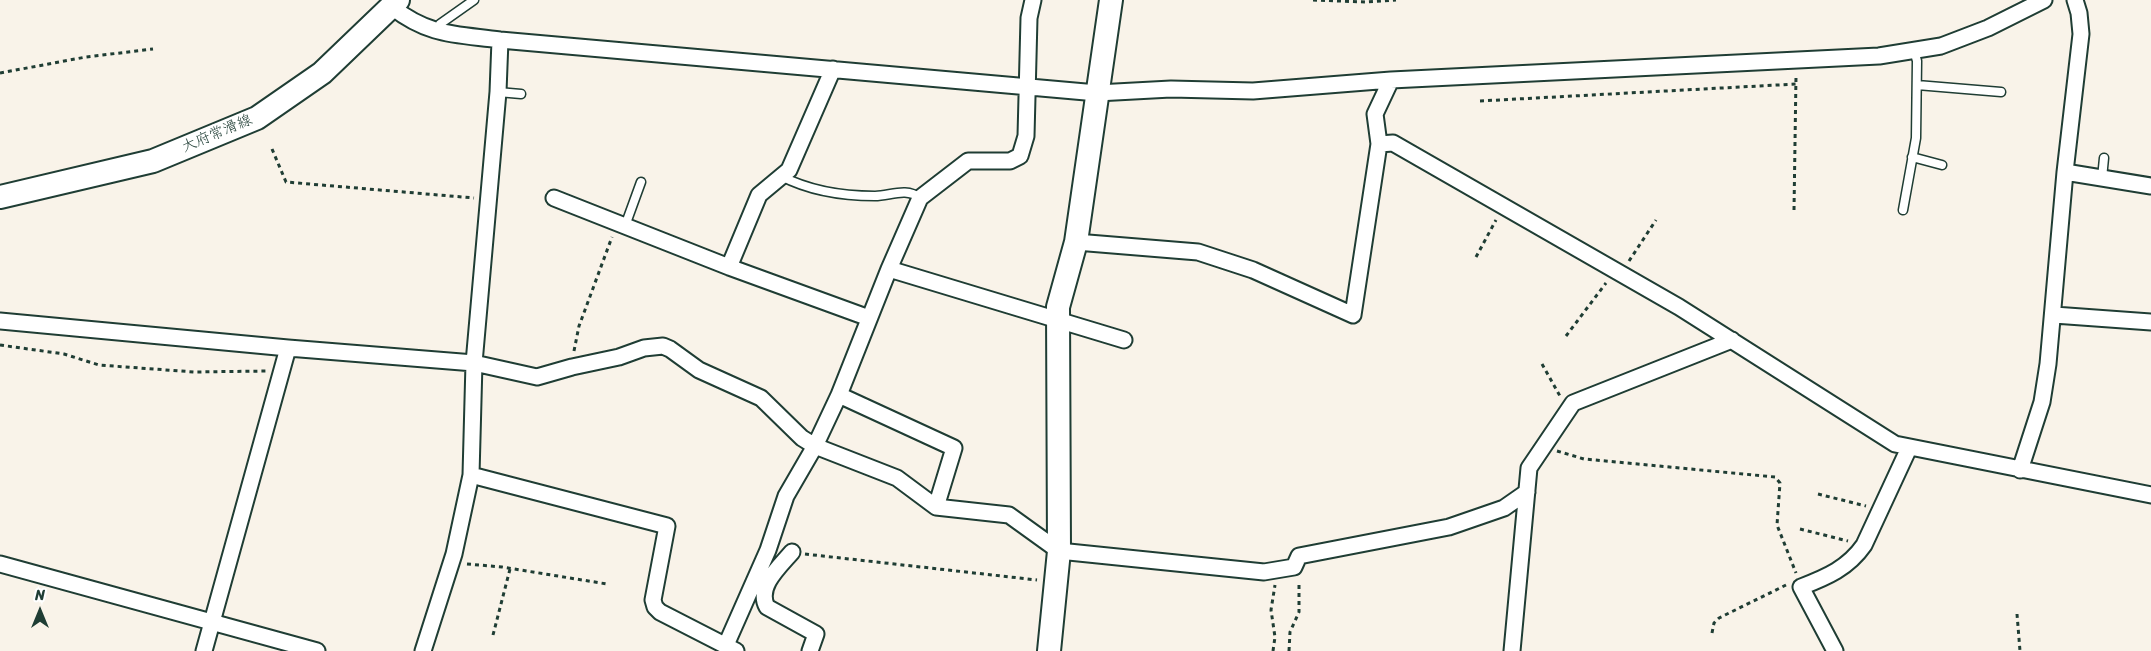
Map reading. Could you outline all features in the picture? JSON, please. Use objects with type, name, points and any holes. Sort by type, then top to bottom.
[{"type":"street","points":[[470,475],[667,526],[653,600],[655,606],[660,612],[731,648],[786,496],[816,446],[839,395],[889,269],[920,198],[968,161],[1010,161],[1020,156],[1026,136],[1029,18],[1033,0]]},
{"type":"street","points":[[1049,651],[1059,551],[1058,307],[1076,242],[1111,0]]},
{"type":"street","points":[[395,4],[410,21],[437,32],[500,40],[1097,93],[1171,89],[1253,91],[1391,80],[1879,56],[1941,46],[1980,31],[2044,0]]},
{"type":"street","points":[[2020,470],[2042,402],[2054,315],[2065,172],[2081,34],[2079,12],[2075,0]]},
{"type":"street","name":"大府常滑線","points":[[0,197],[152,161],[257,118],[322,73],[395,4]]},
{"type":"street","points":[[423,651],[452,561],[470,475],[474,363],[498,92],[500,40]]},
{"type":"street","points":[[729,267],[759,195],[789,170],[833,69]]},
{"type":"street","points":[[1076,242],[1198,252],[1253,270],[1354,315],[1379,144],[1375,114],[1391,80]]},
{"type":"street","points":[[1379,144],[1393,142],[1618,272],[1732,340],[1895,444],[2151,495]]},
{"type":"street","points":[[2065,172],[2151,186]]},
{"type":"street","points":[[554,198],[729,267],[869,318]]},
{"type":"street","points":[[889,269],[1059,322],[1124,340]]},
{"type":"street","points":[[2054,315],[2151,322]]},
{"type":"street","points":[[0,321],[474,363],[537,377],[619,357],[644,348],[663,346],[699,370],[761,398],[802,438],[816,446],[897,478],[936,507],[1008,515],[1059,551],[1264,572],[1276,571],[1294,567],[1299,556],[1449,528],[1504,508],[1528,492]]},
{"type":"street","points":[[1512,651],[1529,468],[1542,446],[1573,403],[1732,340]]},
{"type":"street","points":[[204,651],[288,348]]},
{"type":"street","points":[[839,395],[954,448],[936,507]]},
{"type":"street","points":[[1835,651],[1800,583],[1829,577],[1856,557],[1864,545],[1909,448]]},
{"type":"street","points":[[792,552],[774,573],[764,591],[763,599],[767,606],[816,634],[810,651]]},
{"type":"street","points":[[0,564],[317,651]]},
{"type":"lane","points":[[437,32],[440,24],[464,9],[474,0]]},
{"type":"lane","points":[[1903,210],[1916,138],[1917,62],[1914,50]]},
{"type":"lane","points":[[1916,85],[2001,92]]},
{"type":"lane","points":[[498,92],[521,94]]},
{"type":"lane","points":[[1912,157],[1942,165]]},
{"type":"lane","points":[[2102,178],[2104,158]]},
{"type":"lane","points":[[781,176],[811,189],[877,196],[888,193],[914,194],[920,198]]},
{"type":"lane","points":[[621,224],[641,182]]},
{"type":"path","points":[[1313,0],[1365,2],[1396,0]]},
{"type":"path","points":[[0,73],[86,57],[153,49]]},
{"type":"path","points":[[1794,210],[1796,61]]},
{"type":"path","points":[[1480,101],[1796,84]]},
{"type":"path","points":[[272,149],[286,182],[488,199]]},
{"type":"path","points":[[1476,257],[1504,206]]},
{"type":"path","points":[[1566,336],[1618,272],[1656,220]]},
{"type":"path","points":[[572,367],[579,326],[621,224]]},
{"type":"path","points":[[0,345],[64,354],[99,364],[194,372],[282,372]]},
{"type":"path","points":[[1542,364],[1568,411]]},
{"type":"path","points":[[1542,446],[1584,460],[1775,477],[1780,483],[1777,525],[1800,583],[1719,618],[1714,623],[1712,633]]},
{"type":"path","points":[[1818,494],[1880,510]]},
{"type":"path","points":[[1800,529],[1864,545]]},
{"type":"path","points":[[792,552],[1056,582]]},
{"type":"path","points":[[452,561],[607,584]]},
{"type":"path","points":[[1289,651],[1290,632],[1299,612],[1299,577],[1294,567]]},
{"type":"path","points":[[493,635],[510,569]]},
{"type":"path","points":[[1273,651],[1274,630],[1271,610],[1276,571]]},
{"type":"path","points":[[2017,614],[2020,651]]}]
